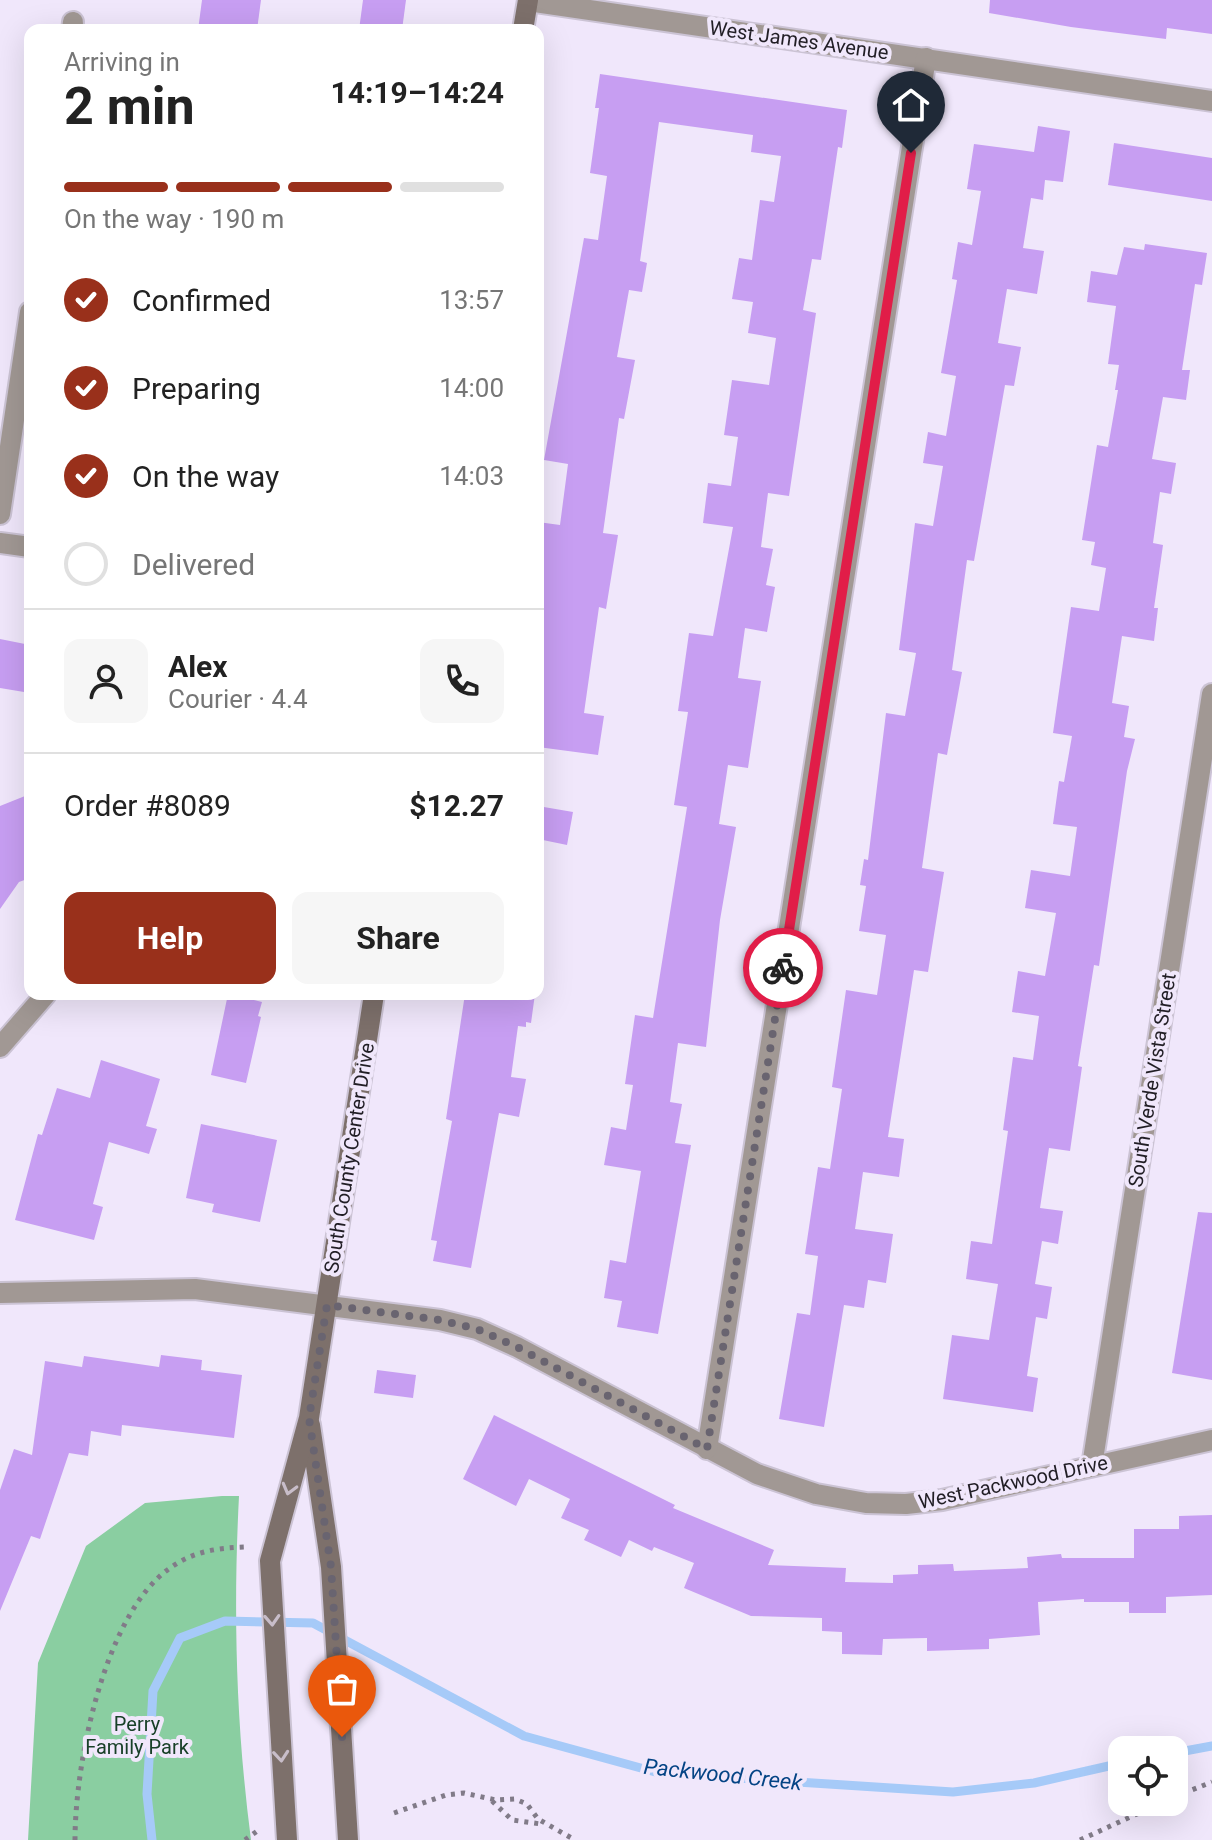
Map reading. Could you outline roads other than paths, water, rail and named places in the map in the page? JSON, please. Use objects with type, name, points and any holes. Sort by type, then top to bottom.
[{"type":"street","points":[[524,24],[528,0]]},
{"type":"street","name":"West James Avenue","points":[[528,0],[1212,101]]},
{"type":"street","points":[[707,1449],[926,58]]},
{"type":"street","points":[[0,514],[24,352]]},
{"type":"street","points":[[0,543],[24,546]]},
{"type":"street","name":"South Verde Vista Street","points":[[1092,1466],[1212,694]]},
{"type":"street","points":[[0,1047],[41,1000]]},
{"type":"street","name":"South County Center Drive","points":[[287,1840],[270,1561],[309,1418],[373,1000]]},
{"type":"street","name":"West Packwood Drive","points":[[0,1293],[195,1289],[440,1320],[477,1329],[517,1347],[757,1474],[816,1494],[866,1503],[906,1504],[942,1500],[1212,1440]]},
{"type":"street","name":"South County Center Drive","points":[[309,1418],[331,1567],[348,1840]]},
{"type":"waterway","name":"Packwood Creek","points":[[152,1840],[147,1794],[153,1691],[180,1638],[225,1621],[313,1623],[524,1736],[659,1773],[953,1792],[1034,1783],[1108,1766]]},
{"type":"waterway","name":"Packwood Creek","points":[[1188,1750],[1212,1746]]},
{"type":"park label","name":"Perry Family Park","points":[[137,1736]]}]
